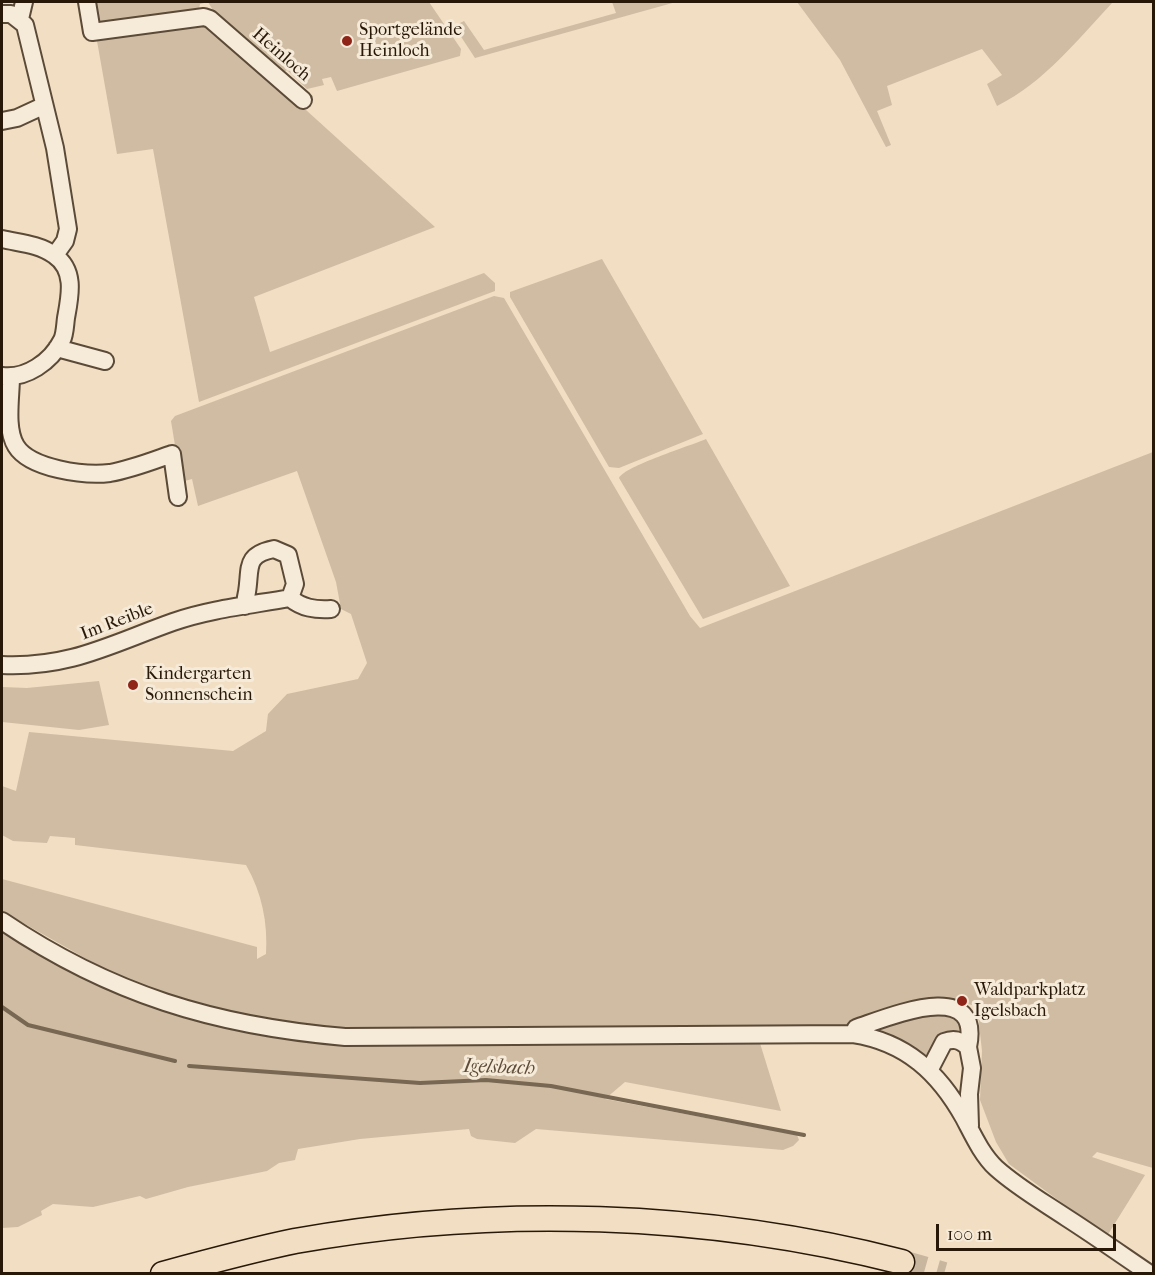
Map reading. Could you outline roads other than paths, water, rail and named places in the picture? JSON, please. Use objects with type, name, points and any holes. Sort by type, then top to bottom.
[{"type":"highway","points":[[163,1274],[273,1246],[341,1234],[499,1221],[609,1221],[697,1227],[807,1242],[897,1268]]},
{"type":"highway","points":[[218,1274],[342,1248],[420,1239],[521,1234],[649,1237],[720,1244],[897,1268]]},
{"type":"street","points":[[20,19],[24,2]]},
{"type":"street","name":"Heinloch","points":[[87,2],[92,32],[204,17],[303,100]]},
{"type":"street","points":[[2,14],[11,14],[20,19],[29,38],[55,148],[68,229],[65,242],[56,255]]},
{"type":"street","points":[[2,121],[17,118],[44,106]]},
{"type":"street","points":[[2,239],[39,247],[56,255],[67,269],[71,287],[63,339],[57,348],[42,364],[6,376],[11,430],[9,448],[32,462],[46,466],[108,473],[135,467],[172,454],[177,497]]},
{"type":"street","points":[[57,348],[105,361]]},
{"type":"street","points":[[245,606],[247,574],[251,560],[257,555],[274,549],[288,555],[291,560],[295,584],[290,598],[298,605],[318,610],[331,609]]},
{"type":"street","name":"Im Reible","points":[[2,665],[41,665],[75,658],[98,652],[175,622],[290,598]]},
{"type":"street","points":[[2,921],[69,962],[136,994],[217,1019],[295,1033],[345,1037],[853,1034],[888,1042],[930,1069],[944,1084],[994,1166],[1150,1274]]},
{"type":"street","points":[[853,1034],[856,1028],[932,1005],[958,1010],[965,1017],[969,1027],[969,1047],[972,1056],[969,1094],[970,1130]]},
{"type":"street","points":[[930,1069],[938,1048],[944,1042],[952,1039],[961,1041],[969,1047]]},
{"type":"waterway","name":"Igelsbach","points":[[2,1007],[28,1025],[175,1061]]},
{"type":"waterway","name":"Igelsbach","points":[[189,1066],[420,1083],[486,1080],[551,1086],[804,1135]]},
{"type":"tunnel","points":[[902,1262],[944,1274]]},
{"type":"place","name":"Sportgelände Heinloch","points":[[347,41]]},
{"type":"place","name":"Kindergarten Sonnenschein","points":[[133,685]]},
{"type":"place","name":"Waldparkplatz Igelsbach","points":[[962,1001]]}]
